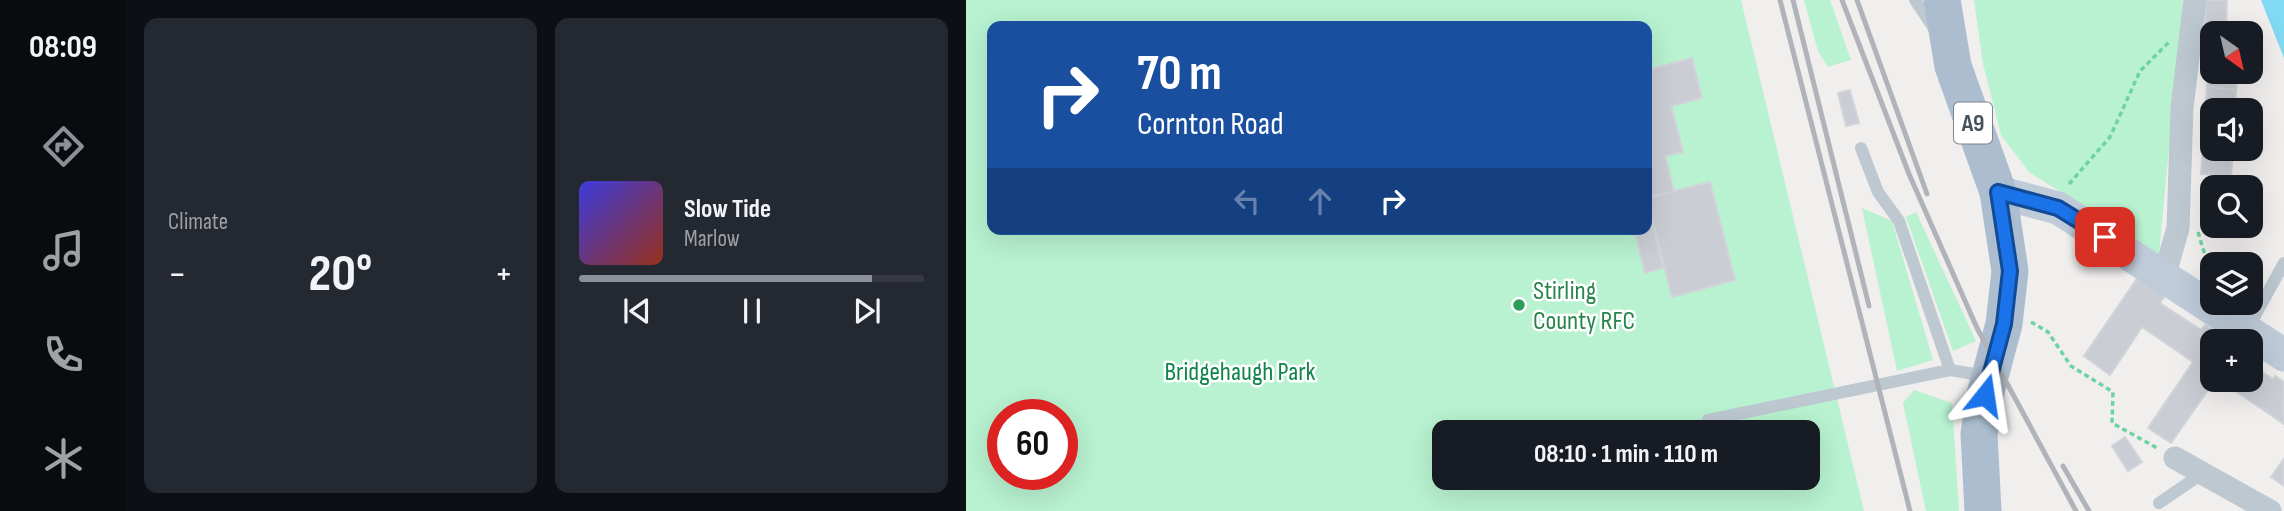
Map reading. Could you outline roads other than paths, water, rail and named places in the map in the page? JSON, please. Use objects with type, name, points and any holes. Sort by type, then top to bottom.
[{"type":"main road","name":"A9","points":[[1942,0],[1952,66],[1998,192],[2010,271],[2004,324],[1979,434],[1983,511]]},
{"type":"main road","points":[[1998,192],[2058,208],[2244,329]]},
{"type":"main road","points":[[2263,341],[2284,355]]},
{"type":"street","points":[[2164,277],[2178,228],[2182,108],[2195,0]]},
{"type":"street","points":[[2175,458],[2203,473],[2243,504],[2270,511]]},
{"type":"lane","points":[[1915,0],[1951,53]]},
{"type":"lane","points":[[1861,148],[1878,192],[1899,220],[1950,370]]},
{"type":"lane","points":[[2247,329],[2284,263]]},
{"type":"lane","points":[[1708,420],[1950,370],[1990,377]]},
{"type":"lane","points":[[2159,503],[2203,473]]},
{"type":"water","points":[[2261,0],[2284,0],[2284,58]]},
{"type":"railway","points":[[1780,0],[1910,511]]},
{"type":"railway","points":[[1793,0],[1869,306]]},
{"type":"railway","points":[[1842,0],[1909,174],[1977,328],[2076,511]]},
{"type":"railway","points":[[1857,0],[1927,194]]},
{"type":"railway","points":[[2063,466],[2089,511]]},
{"type":"place","name":"Stirling County RFC","points":[[1519,305]]},
{"type":"park label","name":"Bridgehaugh Park","points":[[1240,371]]}]
